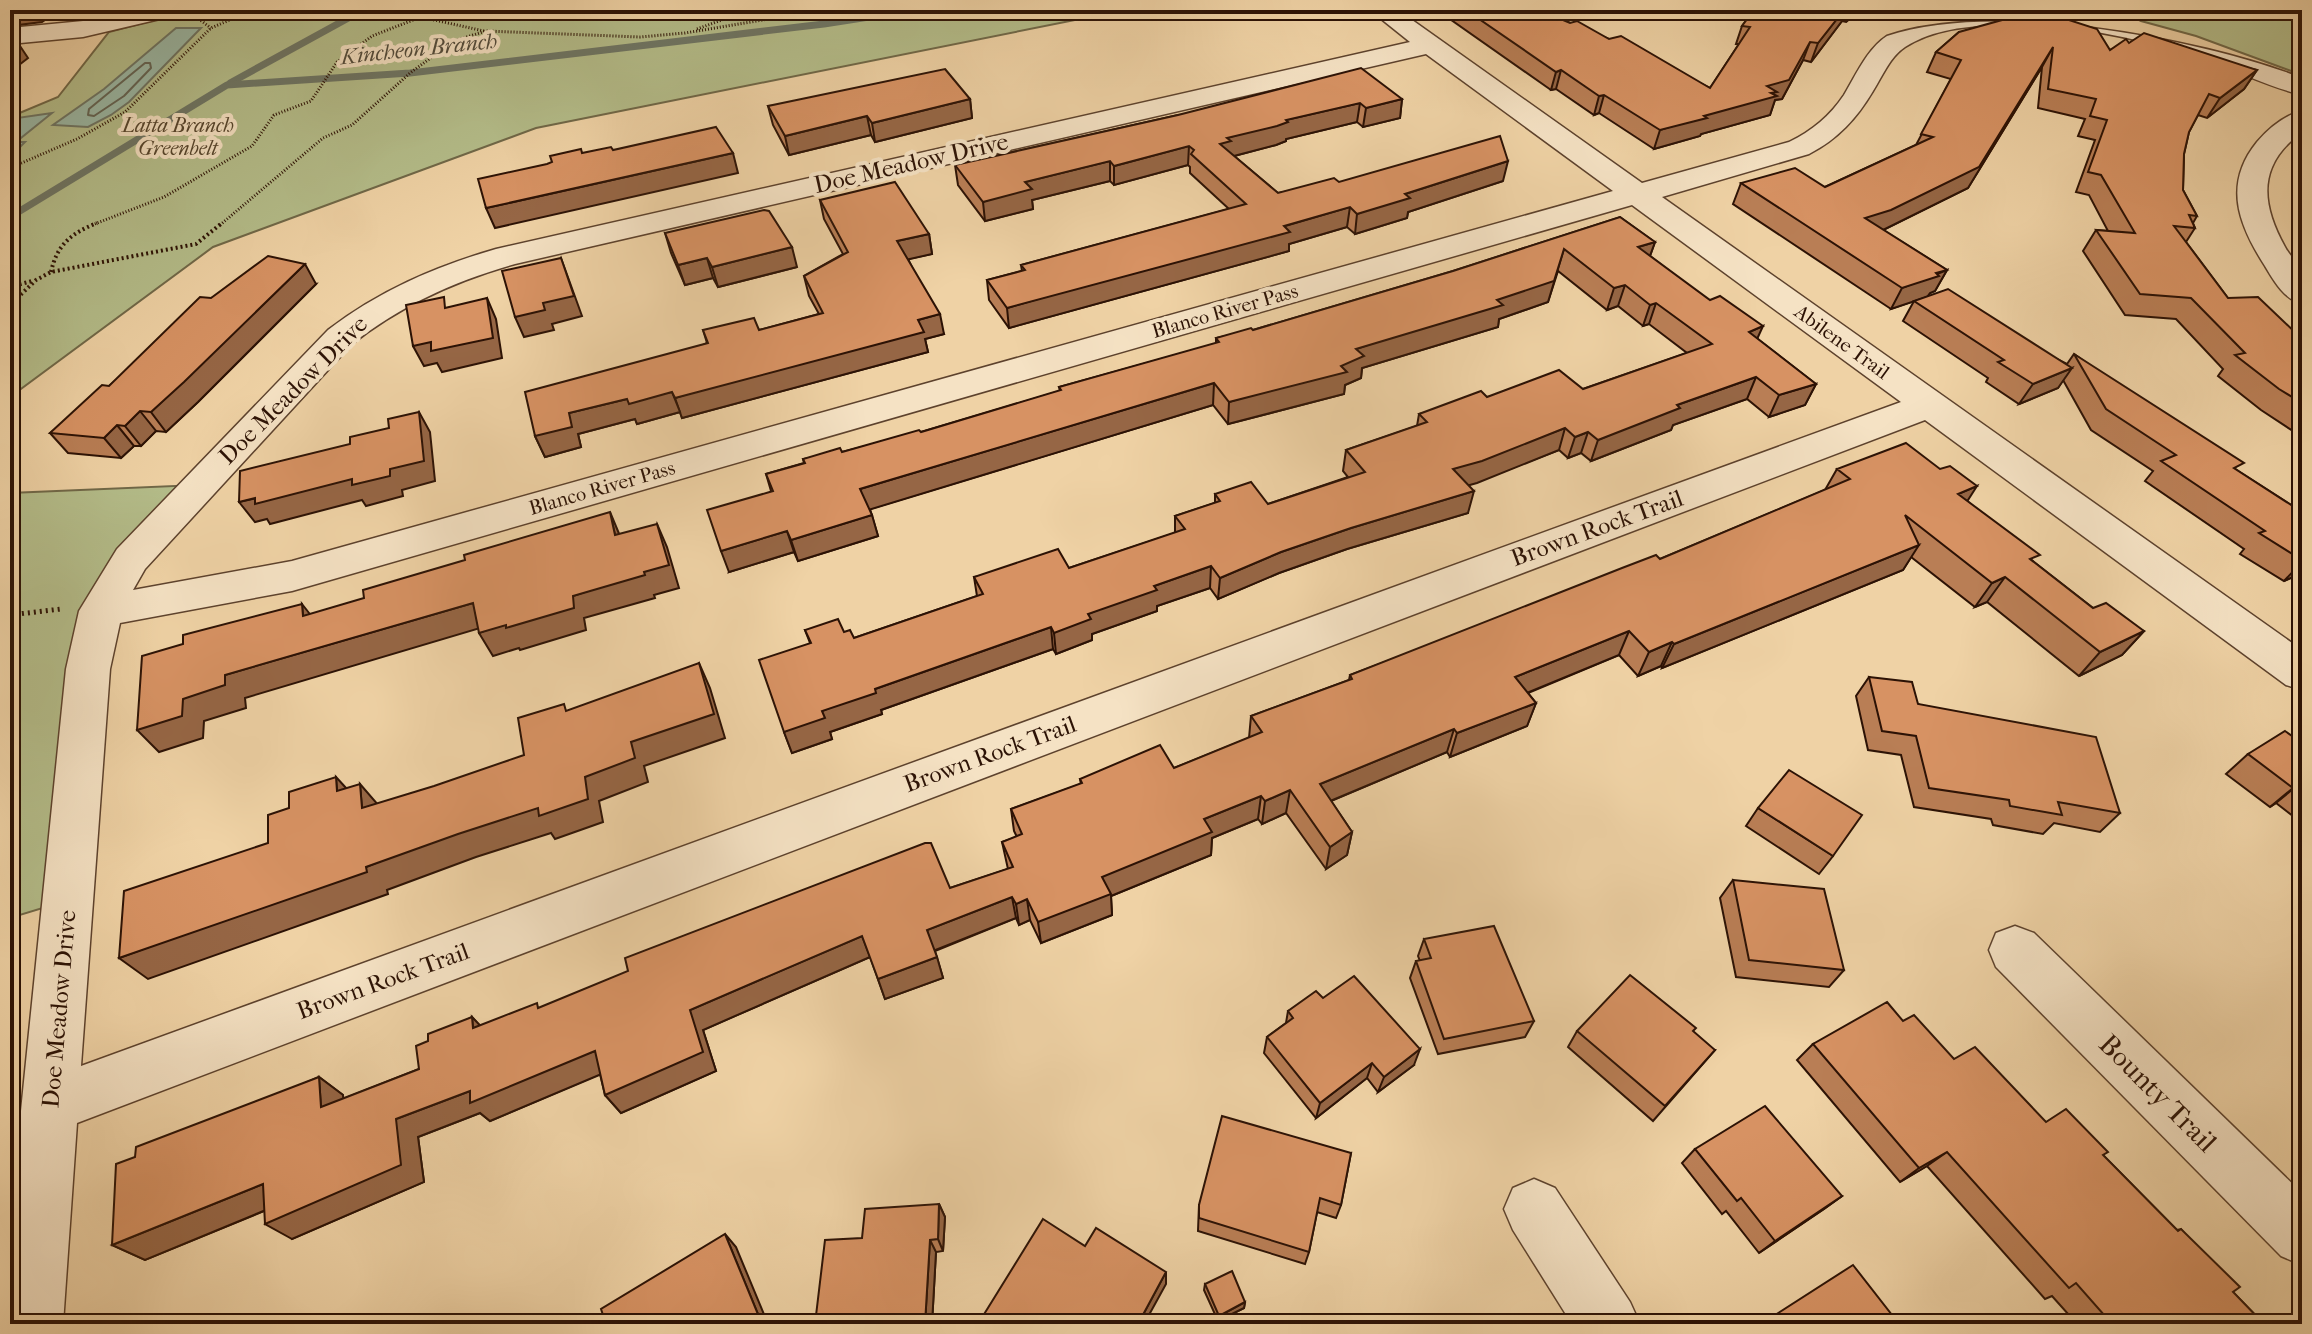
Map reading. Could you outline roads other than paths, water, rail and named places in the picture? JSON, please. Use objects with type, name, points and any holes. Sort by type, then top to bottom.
[{"type":"street","points":[[10,36],[83,29],[168,10]]},
{"type":"street","name":"Abilene Trail","points":[[1382,10],[2302,673]]},
{"type":"street","name":"Blanco River Pass","points":[[100,611],[292,576],[1815,141],[1839,123],[1883,52],[1893,43],[1915,31],[1952,22],[2038,17],[2123,29],[2201,49],[2302,87]]},
{"type":"street","name":"Doe Meadow Drive","points":[[31,1324],[88,669],[100,611],[110,588],[131,559],[340,337],[376,310],[416,287],[507,256],[1430,45]]},
{"type":"street","points":[[2302,119],[2268,143],[2255,167],[2252,196],[2262,236],[2288,259],[2302,294]]},
{"type":"street","name":"Brown Rock Trail","points":[[51,1105],[1929,405]]},
{"type":"street","name":"Bounty Trail","points":[[2015,950],[2302,1235]]},
{"type":"street","points":[[1534,1209],[1608,1324]]},
{"type":"water","points":[[176,28],[201,28],[129,102],[88,127],[53,125],[104,89]]},
{"type":"water","points":[[52,113],[16,142],[25,142],[10,157],[10,119]]},
{"type":"waterway","points":[[230,83],[363,10]]},
{"type":"waterway","name":"Kincheon Branch","points":[[10,217],[227,85],[410,73],[824,24],[914,10]]},
{"type":"park label","name":"Latta Branch Greenbelt","points":[[178,136]]}]
